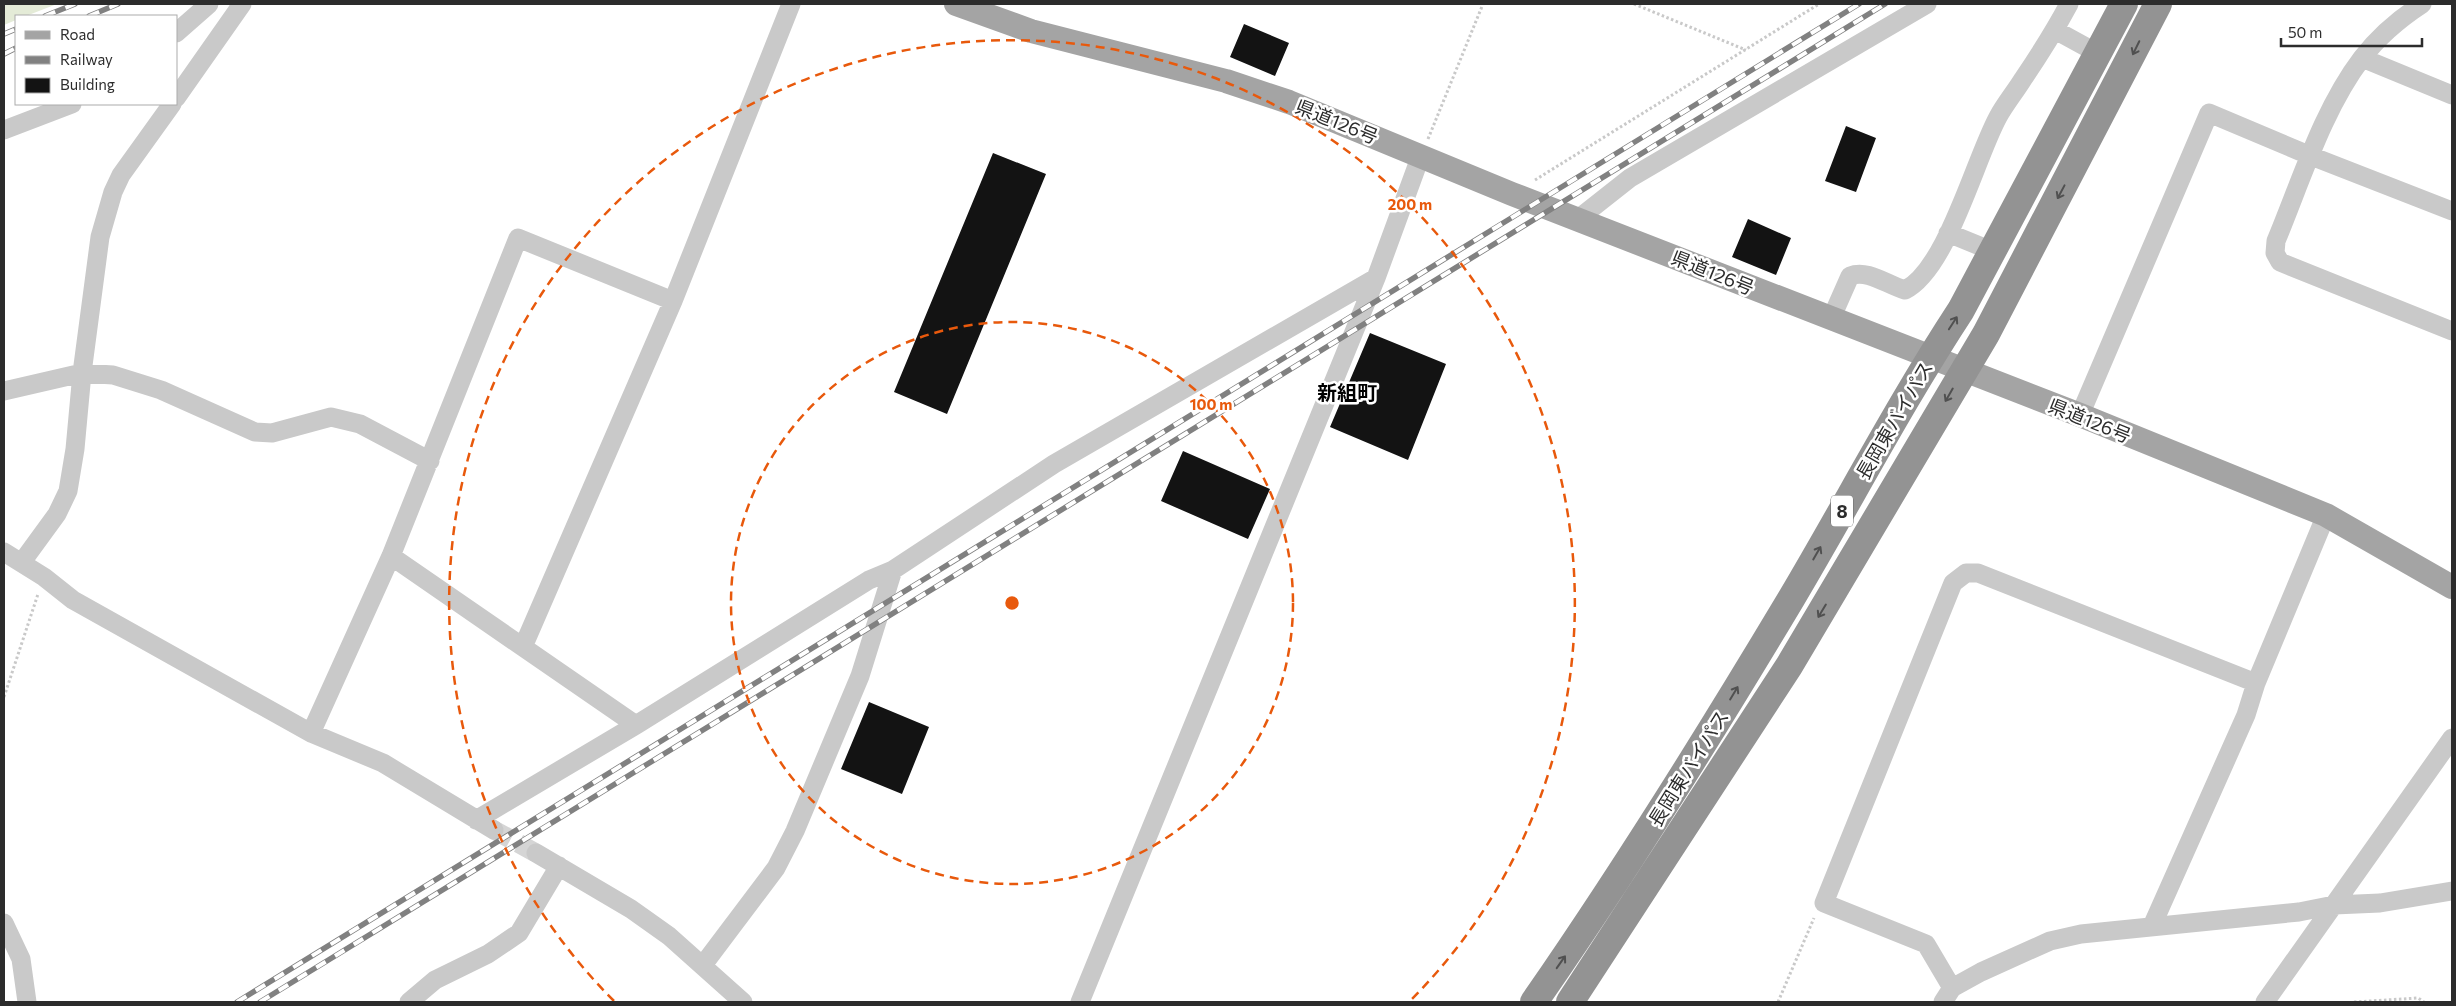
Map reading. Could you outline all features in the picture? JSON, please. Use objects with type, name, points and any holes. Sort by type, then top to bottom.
[{"type":"highway","name":"長岡東バイパス","points":[[1534,1002],[1606,898],[1681,781],[1792,597],[1930,357],[1961,310],[2124,4]]},
{"type":"highway","name":"長岡東バイパス","points":[[1570,1002],[1789,666],[1986,334],[2158,4]]},
{"type":"main road","name":"県道126号","points":[[956,4],[1031,31],[1226,81],[1289,102],[1512,194],[2080,415],[2326,514],[2452,587]]},
{"type":"street","points":[[178,31],[209,4]]},
{"type":"street","points":[[178,95],[242,4]]},
{"type":"street","points":[[523,647],[673,301],[791,4]]},
{"type":"street","points":[[1578,219],[1630,178],[1927,4]]},
{"type":"street","points":[[1831,319],[1850,276],[1859,273],[1866,274],[1905,290],[1915,285],[1923,275],[1948,233],[1998,118],[2055,30],[2069,4]]},
{"type":"street","points":[[2422,4],[2400,18],[2362,58],[2346,84],[2311,156],[2276,241],[2275,253],[2280,262],[2452,331]]},
{"type":"street","points":[[2055,30],[2097,53]]},
{"type":"street","points":[[2362,58],[2452,95]]},
{"type":"street","points":[[4,130],[69,105]]},
{"type":"street","points":[[22,562],[57,514],[68,491],[75,449],[82,373],[100,237],[113,192],[121,176],[171,105]]},
{"type":"street","points":[[2080,415],[2209,113],[2311,156],[2452,211]]},
{"type":"street","points":[[1080,1002],[1376,278],[1421,155]]},
{"type":"street","points":[[1948,233],[1992,251]]},
{"type":"street","points":[[311,733],[391,556],[518,238],[673,301]]},
{"type":"street","points":[[476,820],[636,725],[869,580],[893,570],[1054,464],[1376,278]]},
{"type":"street","points":[[4,391],[82,373],[113,375],[161,390],[255,432],[272,433],[330,417],[360,424],[430,461]]},
{"type":"street","points":[[2152,926],[2246,715],[2256,683],[2326,514]]},
{"type":"street","points":[[4,552],[44,577],[73,600],[311,733],[383,763],[494,830]]},
{"type":"street","points":[[391,556],[636,725]]},
{"type":"street","points":[[704,965],[776,868],[795,831],[860,676],[893,570]]},
{"type":"street","points":[[2256,683],[1978,573],[1966,573],[1953,584],[1824,903],[1926,944],[1948,995],[1989,968],[2050,941],[2081,934],[2300,912],[2334,905],[2380,903],[2452,891]]},
{"type":"street","points":[[2264,1002],[2452,738]]},
{"type":"street","points":[[536,853],[631,909],[704,965],[743,1002]]},
{"type":"street","points":[[409,1002],[435,980],[488,954],[519,933],[559,866]]},
{"type":"street","points":[[4,923],[21,959],[27,1002]]},
{"type":"path","points":[[1421,155],[1483,4]]},
{"type":"path","points":[[1634,4],[1746,50]]},
{"type":"path","points":[[1512,194],[1819,4]]},
{"type":"path","points":[[4,697],[44,577]]},
{"type":"path","points":[[1778,1002],[1816,913],[1824,903]]},
{"type":"path","points":[[2354,1002],[2418,998],[2424,1002]]},
{"type":"green space","points":[[4,4],[57,4],[29,15],[15,15],[15,20],[4,25]]},
{"type":"building","points":[[1244,24],[1289,43],[1275,76],[1230,57]]},
{"type":"building","points":[[1846,126],[1876,138],[1856,192],[1825,181]]},
{"type":"building","points":[[993,153],[1046,174],[947,414],[894,392]]},
{"type":"building","points":[[1748,219],[1791,238],[1776,275],[1732,257]]},
{"type":"building","points":[[1370,333],[1446,364],[1408,460],[1330,427]]},
{"type":"building","points":[[1183,451],[1270,489],[1248,539],[1161,501]]},
{"type":"building","points":[[869,702],[929,727],[902,794],[841,769]]},
{"type":"tunnel","points":[[494,830],[536,853]]},
{"type":"railway","points":[[48,15],[75,4]]},
{"type":"railway","points":[[91,15],[118,4]]},
{"type":"railway","points":[[237,1002],[1859,4]]},
{"type":"railway","points":[[260,1002],[1885,4]]},
{"type":"railway","points":[[4,34],[15,29]]},
{"type":"railway","points":[[4,54],[15,48]]},
{"type":"district","name":"新組町","points":[[1347,392]]}]
